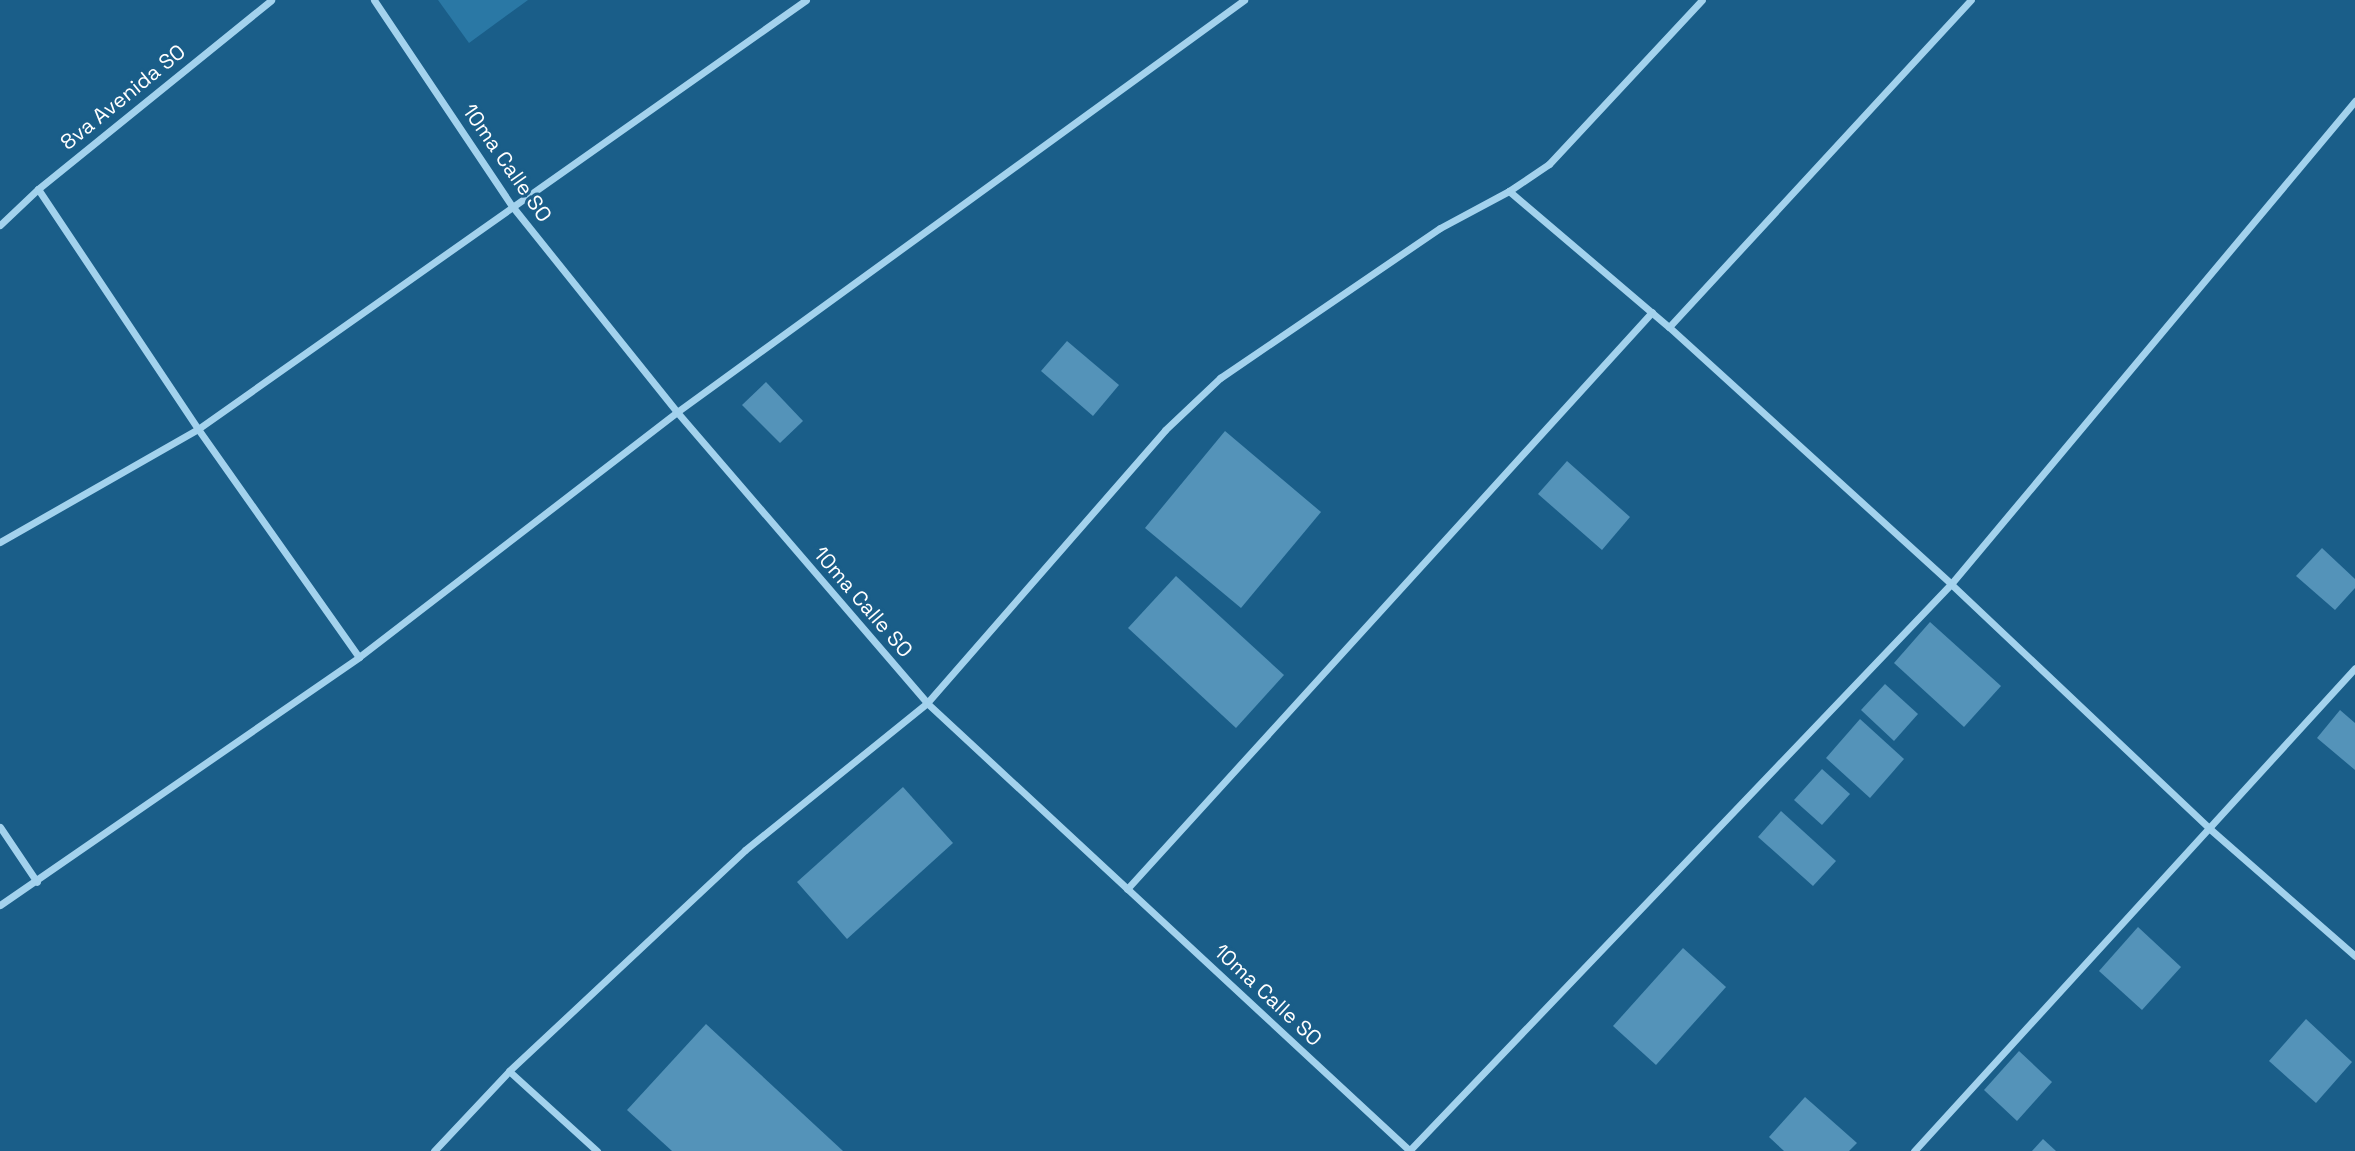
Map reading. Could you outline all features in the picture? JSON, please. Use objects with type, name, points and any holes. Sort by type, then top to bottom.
[{"type":"street","name":"8va Avenida SO","points":[[0,225],[38,189],[271,0]]},
{"type":"street","name":"10ma Calle SO","points":[[374,0],[512,206],[677,412],[927,703],[1409,1151]]},
{"type":"street","points":[[0,542],[198,429],[806,0]]},
{"type":"street","points":[[0,905],[37,882],[359,657],[677,412],[1244,0]]},
{"type":"street","points":[[435,1151],[509,1071],[745,850],[927,703],[1165,430],[1220,378],[1440,228],[1509,191],[1549,164],[1702,0]]},
{"type":"street","points":[[1669,327],[1971,0]]},
{"type":"street","points":[[1409,1151],[1951,584],[2355,101]]},
{"type":"street","points":[[38,189],[198,429],[359,657]]},
{"type":"street","points":[[1509,191],[1669,327],[1951,584],[2210,829],[2355,956]]},
{"type":"street","points":[[1127,888],[1652,312]]},
{"type":"street","points":[[1914,1151],[2355,668]]},
{"type":"street","points":[[0,827],[37,882]]},
{"type":"street","points":[[509,1071],[597,1151]]},
{"type":"shaded area","points":[[438,0],[528,0],[469,43]]},
{"type":"building","points":[[1067,341],[1119,385],[1093,416],[1041,371]]},
{"type":"building","points":[[766,382],[803,421],[780,443],[742,405]]},
{"type":"building","points":[[1225,431],[1321,512],[1241,608],[1145,528]]},
{"type":"building","points":[[1567,461],[1630,517],[1602,550],[1538,494]]},
{"type":"building","points":[[2322,548],[2355,579],[2355,588],[2335,610],[2296,576]]},
{"type":"building","points":[[1176,576],[1284,675],[1236,728],[1128,628]]},
{"type":"building","points":[[1930,622],[2001,686],[1964,727],[1894,663]]},
{"type":"building","points":[[1885,684],[1918,714],[1894,741],[1861,710]]},
{"type":"building","points":[[2340,710],[2355,723],[2355,770],[2317,738]]},
{"type":"building","points":[[1860,719],[1904,759],[1870,798],[1826,758]]},
{"type":"building","points":[[1822,769],[1850,794],[1822,825],[1794,800]]},
{"type":"building","points":[[903,787],[953,843],[847,939],[797,882]]},
{"type":"building","points":[[1781,811],[1836,861],[1813,886],[1758,837]]},
{"type":"building","points":[[2138,927],[2181,967],[2142,1010],[2099,971]]},
{"type":"building","points":[[1683,948],[1726,987],[1656,1065],[1613,1026]]},
{"type":"building","points":[[2306,1019],[2352,1062],[2316,1103],[2269,1061]]},
{"type":"building","points":[[706,1024],[843,1151],[672,1151],[627,1110]]},
{"type":"building","points":[[2019,1051],[2052,1082],[2017,1121],[1984,1090]]},
{"type":"building","points":[[1805,1097],[1857,1143],[1849,1151],[1784,1151],[1769,1137]]},
{"type":"building","points":[[2043,1139],[2056,1151],[2032,1151]]}]
